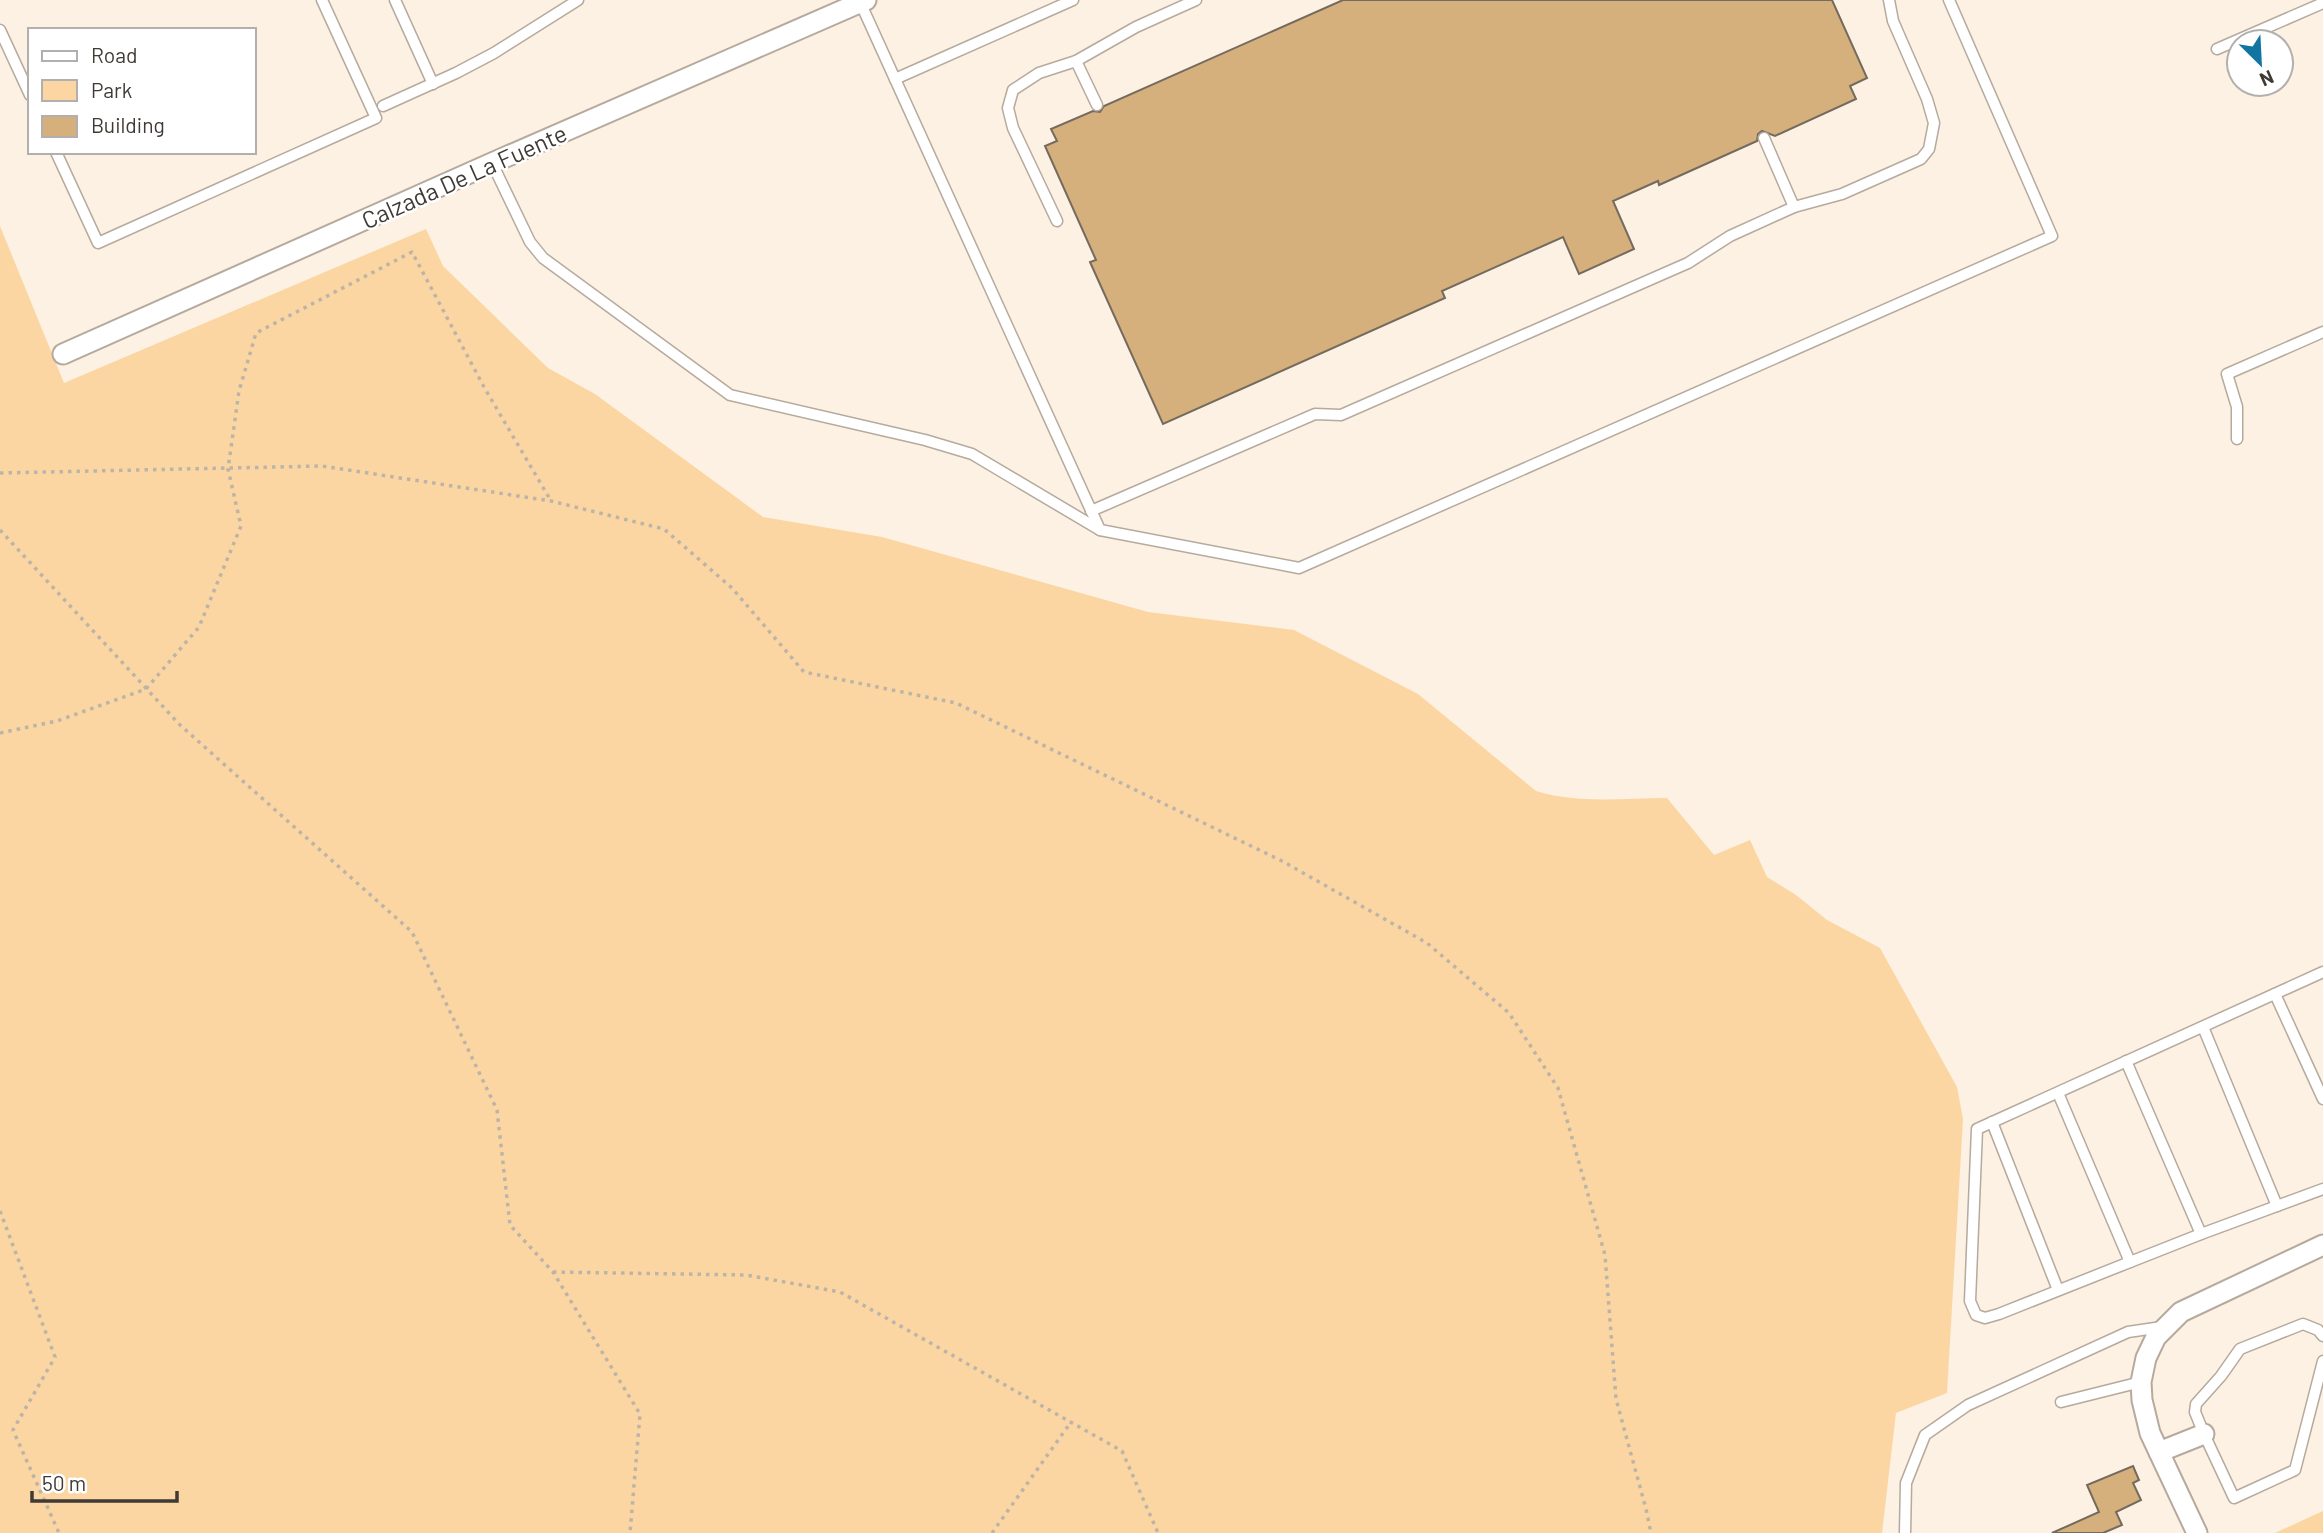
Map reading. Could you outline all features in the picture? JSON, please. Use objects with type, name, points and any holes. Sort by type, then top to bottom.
[{"type":"street","name":"Calzada De La Fuente","points":[[63,354],[863,1]]},
{"type":"street","points":[[2197,1533],[2146,1418],[2141,1382],[2146,1359],[2156,1337],[2182,1312],[2323,1245]]},
{"type":"street","points":[[2159,1452],[2204,1434]]},
{"type":"lane","points":[[57,154],[98,243],[376,118],[322,0]]},
{"type":"lane","points":[[395,0],[433,83]]},
{"type":"lane","points":[[383,106],[494,53],[578,0]]},
{"type":"lane","points":[[895,79],[1073,0]]},
{"type":"lane","points":[[1057,221],[1013,128],[1008,108],[1013,90],[1040,72],[1076,61],[1136,27],[1196,0]]},
{"type":"lane","points":[[1091,511],[1315,414],[1341,415],[1353,410],[1688,263],[1730,236],[1794,207],[1842,194],[1922,159],[1929,149],[1934,122],[1927,99],[1893,21],[1889,0]]},
{"type":"lane","points":[[492,163],[530,242],[543,258],[730,395],[972,454],[1100,530],[1299,568],[2052,236],[1949,0]]},
{"type":"lane","points":[[863,1],[895,79],[1100,530]]},
{"type":"lane","points":[[2217,49],[2323,3]]},
{"type":"lane","points":[[0,30],[28,91]]},
{"type":"lane","points":[[1076,61],[1097,105]]},
{"type":"lane","points":[[1763,138],[1794,207]]},
{"type":"lane","points":[[2237,439],[2237,407],[2227,374],[2323,332]]},
{"type":"lane","points":[[2323,972],[1977,1129],[1970,1301],[1976,1315],[1985,1318],[2323,1189]]},
{"type":"lane","points":[[2275,994],[2323,1098]]},
{"type":"lane","points":[[2203,1027],[2277,1206]]},
{"type":"lane","points":[[2126,1061],[2200,1234]]},
{"type":"lane","points":[[2058,1093],[2130,1262]]},
{"type":"lane","points":[[1992,1122],[2059,1290]]},
{"type":"lane","points":[[2323,1336],[2318,1330],[2303,1324],[2240,1349],[2196,1404],[2195,1412],[2234,1498],[2295,1470],[2323,1361]]},
{"type":"lane","points":[[1905,1533],[1906,1483],[1925,1435],[1968,1405],[2128,1332],[2166,1326]]},
{"type":"lane","points":[[2062,1402],[2141,1382]]},
{"type":"path","points":[[0,733],[57,721],[146,689],[200,627],[241,526],[228,469],[239,391],[256,333],[412,252],[484,387],[551,501]]},
{"type":"path","points":[[0,473],[322,466],[551,501],[664,528],[732,588],[804,671],[956,703],[1282,860],[1427,943],[1509,1013],[1558,1088],[1601,1242],[1609,1287],[1616,1399],[1651,1533]]},
{"type":"path","points":[[0,530],[180,725],[412,932],[497,1110],[510,1225],[553,1272],[640,1415],[630,1533]]},
{"type":"path","points":[[0,1211],[55,1357],[13,1430],[59,1533]]},
{"type":"path","points":[[553,1272],[746,1275],[840,1292],[1122,1451],[1158,1533]]},
{"type":"path","points":[[992,1533],[1071,1422]]},
{"type":"green space","points":[[0,226],[64,383],[426,229],[443,266],[548,368],[595,394],[763,517],[882,537],[1148,612],[1294,630],[1418,694],[1536,791],[1584,799],[1667,798],[1714,855],[1750,840],[1767,877],[1796,895],[1827,920],[1880,948],[1957,1087],[1963,1119],[1947,1393],[1896,1413],[1882,1533],[0,1533]]},
{"type":"green space","points":[[2323,1511],[2323,1533],[2275,1533]]},
{"type":"building","points":[[1343,0],[1832,0],[1867,78],[1850,86],[1856,99],[1775,136],[1762,131],[1758,134],[1757,141],[1659,185],[1658,181],[1613,201],[1634,249],[1579,274],[1563,237],[1442,291],[1445,298],[1163,424],[1090,262],[1096,260],[1045,146],[1057,141],[1051,129],[1093,111],[1100,112],[1104,106]]},
{"type":"building","points":[[2133,1466],[2139,1480],[2133,1483],[2141,1500],[2116,1512],[2122,1525],[2103,1533],[2052,1533],[2099,1512],[2087,1485]]}]
